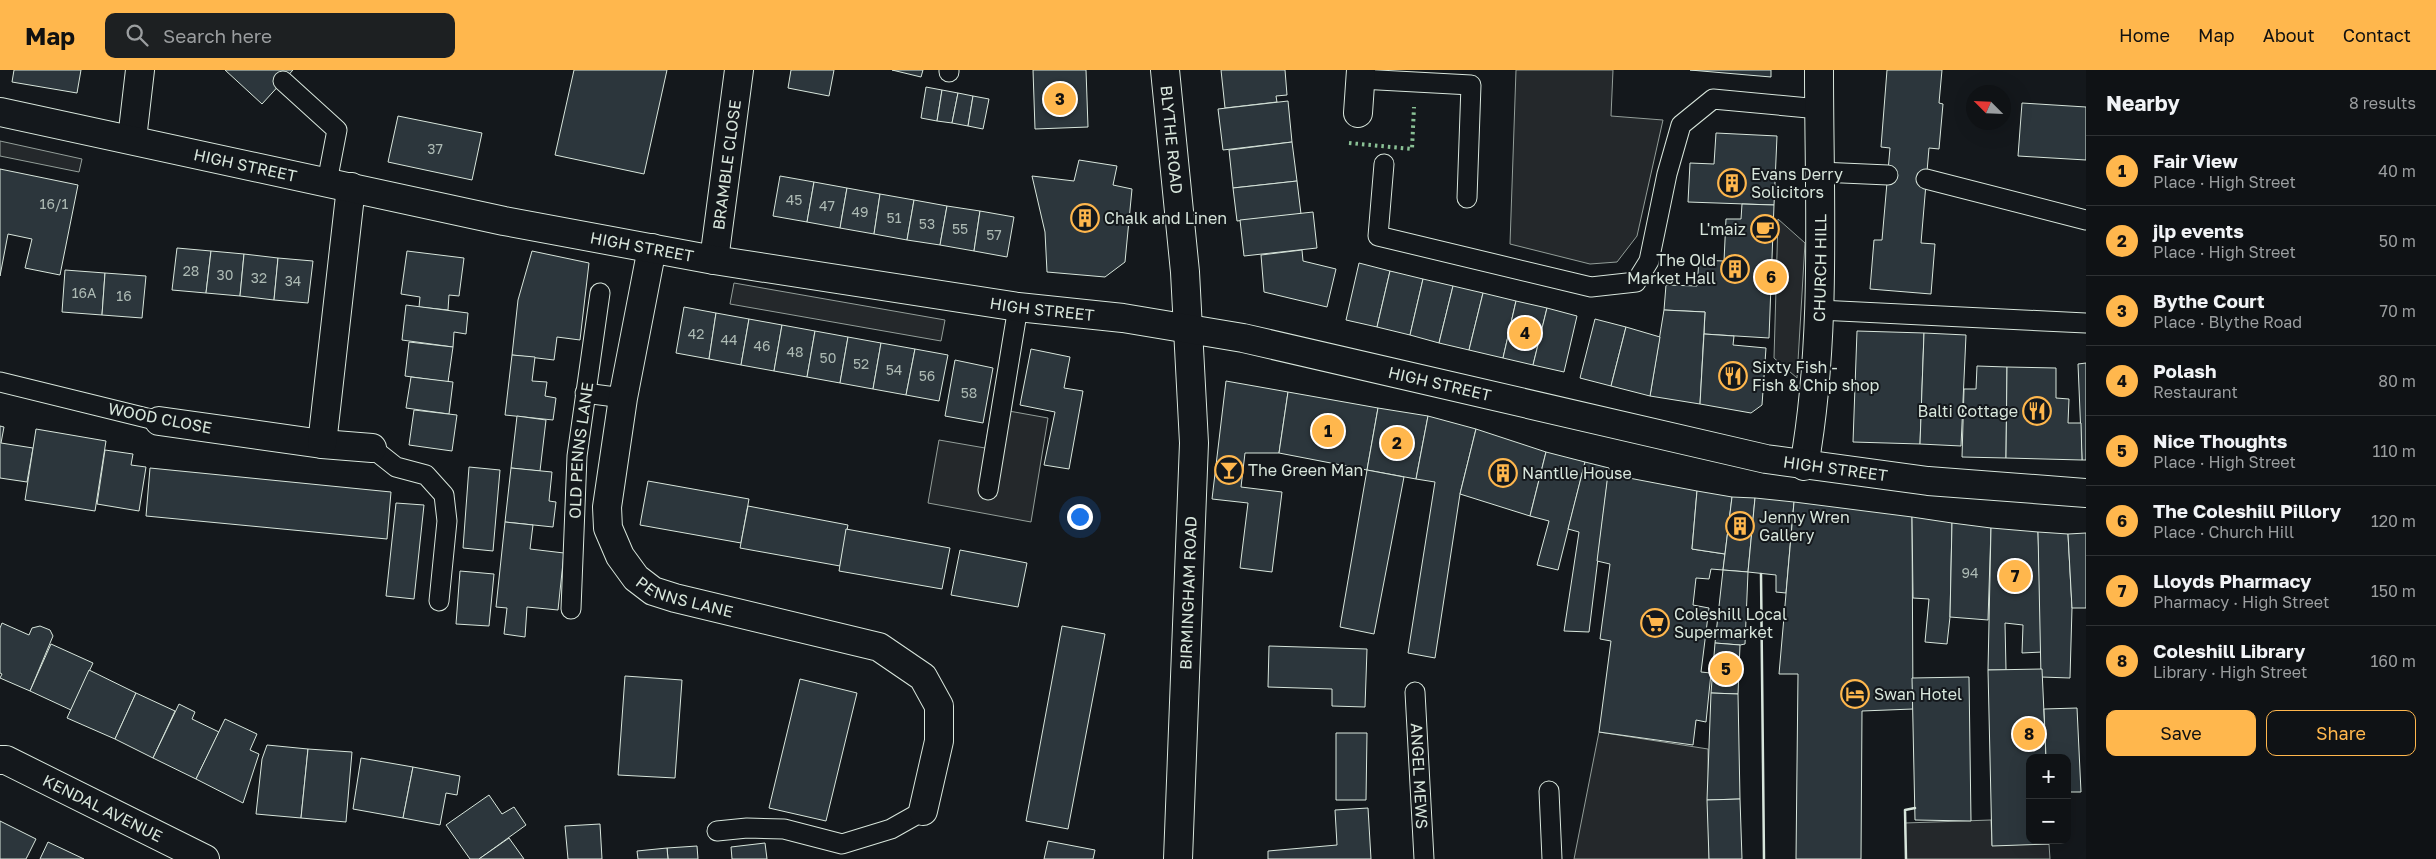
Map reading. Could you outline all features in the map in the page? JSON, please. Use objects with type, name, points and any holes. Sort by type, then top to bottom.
[{"type":"main road","points":[[132,139],[140,70]]},
{"type":"main road","name":"BRAMBLE CLOSE","points":[[714,260],[739,70]]},
{"type":"main road","name":"BLYTHE ROAD","points":[[1165,70],[1189,328]]},
{"type":"main road","name":"CHURCH HILL","points":[[1804,466],[1810,435],[1819,310],[1819,70]]},
{"type":"main road","points":[[1358,113],[1360,74]]},
{"type":"main road","name":"HIGH STREET","points":[[0,112],[132,139],[504,221],[714,260],[1018,307],[1189,328],[1243,338],[1732,452],[1804,466],[1987,487],[2086,493]]},
{"type":"main road","points":[[322,444],[339,184]]},
{"type":"main road","name":"PENNS LANE","points":[[652,248],[623,398],[607,507],[608,528],[620,556],[636,578],[653,590],[675,598],[879,647],[922,677],[939,706],[940,741],[923,812]]},
{"type":"main road","name":"BIRMINGHAM ROAD","points":[[1178,859],[1194,443],[1189,328]]},
{"type":"main road","name":"WOOD CLOSE","points":[[159,421],[322,444],[372,448]]},
{"type":"main road","name":"KENDAL AVENUE","points":[[0,760],[6,760],[205,859]]},
{"type":"lane","points":[[1360,74],[1471,85],[1467,198]]},
{"type":"lane","points":[[283,81],[337,130],[339,184]]},
{"type":"lane","points":[[1384,164],[1378,236],[1591,288],[1636,282],[1649,261],[1667,174],[1681,125],[1713,99],[1819,109]]},
{"type":"lane","points":[[1820,172],[1888,175]]},
{"type":"lane","points":[[1926,179],[2086,220]]},
{"type":"lane","name":"OLD PENNS LANE","points":[[570,609],[577,456],[600,293]]},
{"type":"lane","points":[[988,490],[1018,307]]},
{"type":"lane","points":[[1819,310],[2086,323]]},
{"type":"lane","name":"WOOD CLOSE","points":[[0,382],[159,421]]},
{"type":"lane","points":[[585,393],[623,398]]},
{"type":"lane","points":[[372,448],[396,467],[426,475],[444,494],[447,521],[439,601]]},
{"type":"lane","name":"ANGEL MEWS","points":[[1415,692],[1424,859]]},
{"type":"lane","points":[[1550,791],[1552,859]]},
{"type":"lane","points":[[717,831],[747,828],[784,829],[842,844],[891,829],[923,812]]},
{"type":"shaded area","points":[[1516,70],[1613,70],[1611,116],[1663,120],[1637,236],[1617,262],[1590,264],[1510,244]]},
{"type":"shaded area","points":[[0,141],[82,159],[79,172],[0,156]]},
{"type":"shaded area","points":[[1778,219],[1805,243],[1797,378],[1774,358]]},
{"type":"shaded area","points":[[734,283],[945,320],[941,341],[730,304]]},
{"type":"shaded area","points":[[992,408],[1048,418],[1031,522],[928,503],[939,440],[985,448]]},
{"type":"shaded area","points":[[1599,732],[1708,749],[1709,859],[1574,859]]},
{"type":"shaded area","points":[[1991,820],[1992,845],[2049,844],[2050,859],[1906,859],[1905,823]]},
{"type":"building","points":[[14,70],[81,70],[77,93],[12,82]]},
{"type":"building","points":[[225,70],[293,70],[262,104]]},
{"type":"building","points":[[574,70],[667,70],[644,174],[555,155]]},
{"type":"building","points":[[791,70],[834,70],[829,96],[788,88]]},
{"type":"building","points":[[892,70],[923,70],[921,77]]},
{"type":"building","points":[[1033,70],[1086,70],[1088,127],[1035,129]]},
{"type":"building","points":[[1221,70],[1285,70],[1287,95],[1276,96],[1277,102],[1225,108]]},
{"type":"building","points":[[1690,70],[1771,70],[1771,77]]},
{"type":"building","points":[[1887,70],[1942,70],[1939,103],[1943,104],[1939,149],[1929,148],[1921,243],[1935,244],[1931,294],[1870,289],[1874,240],[1882,240],[1890,148],[1881,147]]},
{"type":"building","points":[[926,87],[942,90],[937,121],[921,118]]},
{"type":"building","points":[[942,90],[958,93],[952,123],[937,121]]},
{"type":"building","points":[[958,93],[973,96],[968,126],[952,123]]},
{"type":"building","points":[[973,96],[989,99],[983,129],[968,126]]},
{"type":"building","points":[[1288,101],[1292,142],[1223,150],[1218,109]]},
{"type":"building","points":[[2022,103],[2086,107],[2086,160],[2018,156]]},
{"type":"building","points":[[398,116],[482,133],[472,180],[388,162]]},
{"type":"building","name":"Evans Derry Solicitors","points":[[1716,133],[1777,136],[1774,205],[1688,202],[1690,163],[1714,164]]},
{"type":"building","points":[[1292,142],[1297,181],[1233,188],[1229,150]]},
{"type":"building","name":"Chalk and Linen","points":[[1079,160],[1117,166],[1113,185],[1132,189],[1125,262],[1105,277],[1047,272],[1045,232],[1032,176],[1074,181]]},
{"type":"building","points":[[0,169],[78,185],[60,275],[25,268],[32,239],[8,234],[0,276]]},
{"type":"building","points":[[780,176],[814,182],[807,222],[773,216]]},
{"type":"building","points":[[1297,181],[1301,214],[1237,221],[1233,188]]},
{"type":"building","points":[[814,182],[847,188],[840,228],[807,222]]},
{"type":"building","points":[[847,188],[880,194],[874,234],[840,228]]},
{"type":"building","points":[[880,194],[914,200],[907,240],[874,234]]},
{"type":"building","points":[[914,200],[947,206],[940,245],[907,240]]},
{"type":"building","name":"The Old Market Hall","points":[[1742,204],[1774,205],[1769,338],[1704,334],[1705,312],[1664,310],[1666,285],[1697,286],[1699,260],[1724,261],[1726,219],[1741,219]]},
{"type":"building","points":[[947,206],[980,211],[974,251],[940,245]]},
{"type":"building","points":[[980,211],[1014,217],[1007,257],[974,251]]},
{"type":"building","points":[[1313,212],[1317,248],[1244,256],[1240,220]]},
{"type":"building","points":[[177,248],[211,251],[206,293],[172,290]]},
{"type":"building","points":[[1302,250],[1303,261],[1336,269],[1327,307],[1264,292],[1261,255]]},
{"type":"building","points":[[211,251],[244,254],[240,296],[206,293]]},
{"type":"building","points":[[407,251],[464,258],[459,296],[449,295],[448,310],[419,307],[420,297],[401,294]]},
{"type":"building","points":[[532,251],[589,263],[580,340],[557,337],[554,360],[512,355],[518,300]]},
{"type":"building","points":[[244,254],[278,258],[274,300],[240,296]]},
{"type":"building","points":[[278,258],[313,261],[308,303],[274,300]]},
{"type":"building","points":[[1359,263],[1390,271],[1377,327],[1346,320]]},
{"type":"building","points":[[65,270],[105,273],[102,315],[62,312]]},
{"type":"building","points":[[1390,271],[1423,279],[1410,335],[1377,327]]},
{"type":"building","points":[[105,273],[146,276],[142,318],[102,315]]},
{"type":"building","points":[[1423,279],[1453,286],[1439,343],[1410,335]]},
{"type":"building","points":[[1453,286],[1483,293],[1469,350],[1439,343]]},
{"type":"building","points":[[1483,293],[1516,301],[1503,358],[1469,350]]},
{"type":"building","points":[[1516,301],[1547,308],[1533,365],[1503,358]]},
{"type":"building","points":[[406,305],[468,313],[466,334],[454,332],[453,347],[402,340]]},
{"type":"building","points":[[684,307],[716,313],[709,359],[676,353]]},
{"type":"building","points":[[1547,308],[1577,316],[1564,372],[1533,365]]},
{"type":"building","points":[[1664,310],[1705,312],[1700,404],[1650,396]]},
{"type":"building","points":[[716,313],[749,319],[741,365],[709,359]]},
{"type":"building","points":[[749,319],[782,325],[774,371],[741,365]]},
{"type":"building","points":[[1595,319],[1626,327],[1611,386],[1580,378]]},
{"type":"building","points":[[782,325],[815,331],[807,377],[774,371]]},
{"type":"building","points":[[1626,327],[1660,337],[1650,396],[1611,386]]},
{"type":"building","points":[[815,331],[848,337],[840,383],[807,377]]},
{"type":"building","points":[[1857,331],[1924,333],[1920,444],[1853,442]]},
{"type":"building","points":[[1924,333],[1966,335],[1961,446],[1920,444]]},
{"type":"building","name":"Sixty Fish - Fish & Chip shop","points":[[1704,334],[1734,336],[1733,345],[1766,348],[1762,405],[1751,413],[1700,404]]},
{"type":"building","points":[[848,337],[881,343],[873,389],[840,383]]},
{"type":"building","points":[[409,342],[453,347],[448,382],[405,376]]},
{"type":"building","points":[[881,343],[915,349],[906,395],[873,389]]},
{"type":"building","points":[[915,349],[948,355],[939,401],[906,395]]},
{"type":"building","points":[[1031,349],[1070,357],[1064,388],[1083,391],[1069,469],[1044,465],[1055,412],[1020,405]]},
{"type":"building","points":[[512,355],[535,357],[532,381],[547,382],[545,396],[556,398],[553,420],[505,415]]},
{"type":"building","points":[[955,360],[993,368],[983,423],[945,416]]},
{"type":"building","points":[[2086,363],[2086,460],[2082,460],[2078,364]]},
{"type":"building","points":[[1977,366],[2007,367],[2006,458],[1962,457],[1964,389],[1976,389]]},
{"type":"building","name":"Balti Cottage","points":[[2007,367],[2056,368],[2056,398],[2069,399],[2068,423],[2081,423],[2082,460],[2006,458]]},
{"type":"building","points":[[411,377],[453,382],[449,414],[406,408]]},
{"type":"building","name":"The Green Man","points":[[1226,381],[1288,392],[1279,453],[1245,453],[1241,487],[1282,492],[1272,572],[1240,568],[1248,503],[1212,499]]},
{"type":"building","points":[[1288,392],[1378,408],[1367,470],[1279,453]]},
{"type":"building","points":[[1378,408],[1428,416],[1416,479],[1367,470]]},
{"type":"building","points":[[414,410],[457,415],[452,451],[409,445]]},
{"type":"building","points":[[517,416],[546,420],[540,471],[511,468]]},
{"type":"building","points":[[1428,416],[1476,429],[1460,494],[1435,658],[1408,653],[1435,482],[1416,479]]},
{"type":"building","points":[[0,426],[4,427],[1,443],[33,448],[27,482],[0,478]]},
{"type":"building","points":[[36,429],[106,441],[95,511],[25,500]]},
{"type":"building","name":"Nantlle House","points":[[1476,429],[1546,452],[1530,516],[1460,494]]},
{"type":"building","points":[[105,450],[133,454],[131,465],[146,467],[139,511],[97,504]]},
{"type":"building","points":[[1546,452],[1585,462],[1558,570],[1537,565],[1549,521],[1530,516]]},
{"type":"building","points":[[1585,462],[1609,468],[1589,632],[1564,631],[1579,532],[1568,529]]},
{"type":"building","points":[[469,467],[500,470],[493,551],[463,548]]},
{"type":"building","points":[[150,468],[391,492],[387,539],[146,516]]},
{"type":"building","points":[[511,468],[552,472],[549,501],[556,502],[553,527],[505,522]]},
{"type":"building","points":[[1367,470],[1404,477],[1374,634],[1340,627]]},
{"type":"building","name":"Coleshill Local Supermarket","points":[[1608,474],[1697,491],[1692,549],[1725,554],[1723,570],[1711,569],[1709,579],[1696,578],[1693,605],[1709,608],[1701,672],[1711,673],[1706,722],[1696,720],[1693,745],[1599,732],[1611,641],[1600,639],[1610,564],[1597,561]]},
{"type":"building","points":[[648,481],[749,499],[741,543],[640,525]]},
{"type":"building","points":[[1697,491],[1732,497],[1725,554],[1692,549]]},
{"type":"building","name":"Jenny Wren Gallery","points":[[1732,497],[1755,498],[1748,572],[1723,570]]},
{"type":"building","points":[[1755,498],[1794,502],[1786,593],[1776,592],[1776,575],[1748,572]]},
{"type":"building","name":"Swan Hotel","points":[[1794,502],[1912,517],[1913,709],[1862,711],[1861,859],[1796,859],[1798,674],[1779,674]]},
{"type":"building","points":[[396,503],[424,505],[414,599],[386,596]]},
{"type":"building","points":[[748,506],[848,525],[840,566],[740,548]]},
{"type":"building","points":[[1912,517],[1952,523],[1950,617],[1947,644],[1925,642],[1929,599],[1913,598]]},
{"type":"building","points":[[505,522],[533,525],[530,549],[564,553],[558,610],[527,607],[525,637],[504,634],[507,608],[496,607]]},
{"type":"building","points":[[1952,523],[1991,528],[1988,620],[1950,617]]},
{"type":"building","points":[[1991,528],[2038,532],[2042,652],[2022,653],[2023,625],[2005,623],[2006,670],[1988,670]]},
{"type":"building","points":[[846,529],[950,548],[942,589],[839,571]]},
{"type":"building","points":[[2038,532],[2068,534],[2072,608],[2070,678],[2041,677]]},
{"type":"building","points":[[2086,533],[2086,608],[2072,608],[2068,534]]},
{"type":"building","points":[[960,550],[1027,563],[1018,607],[951,595]]},
{"type":"building","points":[[1723,570],[1748,572],[1745,644],[1715,643]]},
{"type":"building","points":[[460,571],[494,574],[489,626],[456,624]]},
{"type":"building","points":[[2,623],[29,635],[32,628],[40,626],[50,630],[53,636],[30,691],[0,678],[2,674],[0,673],[0,628]]},
{"type":"building","points":[[1062,626],[1105,634],[1068,829],[1026,821]]},
{"type":"building","points":[[1715,643],[1740,645],[1738,694],[1711,693]]},
{"type":"building","points":[[51,644],[93,663],[71,710],[30,691]]},
{"type":"building","points":[[1269,646],[1367,649],[1365,707],[1332,706],[1332,689],[1268,687]]},
{"type":"building","points":[[2042,669],[2046,754],[2026,754],[2026,844],[2049,844],[1992,846],[1988,670]]},
{"type":"building","points":[[89,670],[136,693],[115,739],[67,718]]},
{"type":"building","points":[[625,676],[682,680],[675,778],[618,775]]},
{"type":"building","points":[[1969,677],[1971,821],[1915,820],[1912,678]]},
{"type":"building","points":[[800,679],[857,693],[826,821],[769,808]]},
{"type":"building","points":[[136,693],[175,711],[153,758],[115,739]]},
{"type":"building","points":[[1711,693],[1738,694],[1740,799],[1707,800]]},
{"type":"building","points":[[179,704],[195,712],[192,719],[219,732],[196,779],[153,758]]},
{"type":"building","points":[[2077,708],[2081,792],[2071,792],[2071,754],[2046,754],[2044,709]]},
{"type":"building","points":[[225,719],[257,734],[250,750],[259,754],[243,803],[196,779]]},
{"type":"building","points":[[1336,733],[1367,733],[1366,800],[1336,800]]},
{"type":"building","points":[[267,745],[308,749],[301,818],[256,814],[262,759]]},
{"type":"building","points":[[308,749],[352,752],[346,822],[301,818]]},
{"type":"building","points":[[361,758],[413,767],[403,818],[353,809]]},
{"type":"building","points":[[413,767],[460,776],[457,795],[446,793],[440,825],[403,818]]},
{"type":"building","points":[[489,795],[502,814],[514,807],[526,825],[479,859],[470,859],[446,825]]},
{"type":"building","points":[[1740,799],[1742,859],[1709,859],[1707,800]]},
{"type":"building","points":[[1368,808],[1371,859],[1268,859],[1268,851],[1337,845],[1335,810]]},
{"type":"building","points":[[0,821],[36,839],[26,859],[0,859]]},
{"type":"building","points":[[600,824],[602,859],[568,859],[565,826]]},
{"type":"building","points":[[509,838],[524,859],[479,859]]},
{"type":"building","points":[[1048,841],[1095,850],[1093,859],[1044,859]]},
{"type":"building","points":[[48,842],[84,859],[40,859]]},
{"type":"building","points":[[765,843],[767,859],[732,859],[731,847]]},
{"type":"building","points":[[697,846],[698,859],[668,859],[667,848]]},
{"type":"building","points":[[667,848],[668,859],[638,859],[637,851]]},
{"type":"hedge","points":[[1349,143],[1412,149],[1414,107]]},
{"type":"wall","points":[[1761,574],[1764,859]]},
{"type":"wall","points":[[1906,859],[1905,810],[1915,808]]},
{"type":"place","name":"Bythe Court","points":[[1060,99]]},
{"type":"place","name":"Evans Derry Solicitors","points":[[1732,183]]},
{"type":"place","name":"Chalk and Linen","points":[[1085,218]]},
{"type":"place","name":"L'maiz","points":[[1765,229]]},
{"type":"place","name":"The Old Market Hall","points":[[1735,269]]},
{"type":"place","name":"The Coleshill Pillory","points":[[1771,277]]},
{"type":"place","name":"Polash","points":[[1525,333]]},
{"type":"place","name":"Sixty Fish - Fish & Chip shop","points":[[1733,376]]},
{"type":"place","name":"Balti Cottage","points":[[2037,411]]},
{"type":"place","name":"Fair View","points":[[1328,431]]},
{"type":"place","name":"jlp events","points":[[1397,443]]},
{"type":"place","name":"The Green Man","points":[[1229,470]]},
{"type":"place","name":"Nantlle House","points":[[1503,473]]},
{"type":"place","name":"Jenny Wren Gallery","points":[[1740,526]]},
{"type":"place","name":"Lloyds Pharmacy","points":[[2015,576]]},
{"type":"place","name":"Coleshill Local Supermarket","points":[[1655,623]]},
{"type":"place","name":"Nice Thoughts","points":[[1726,669]]},
{"type":"place","name":"Swan Hotel","points":[[1855,694]]},
{"type":"place","name":"Coleshill Library","points":[[2029,734]]}]
